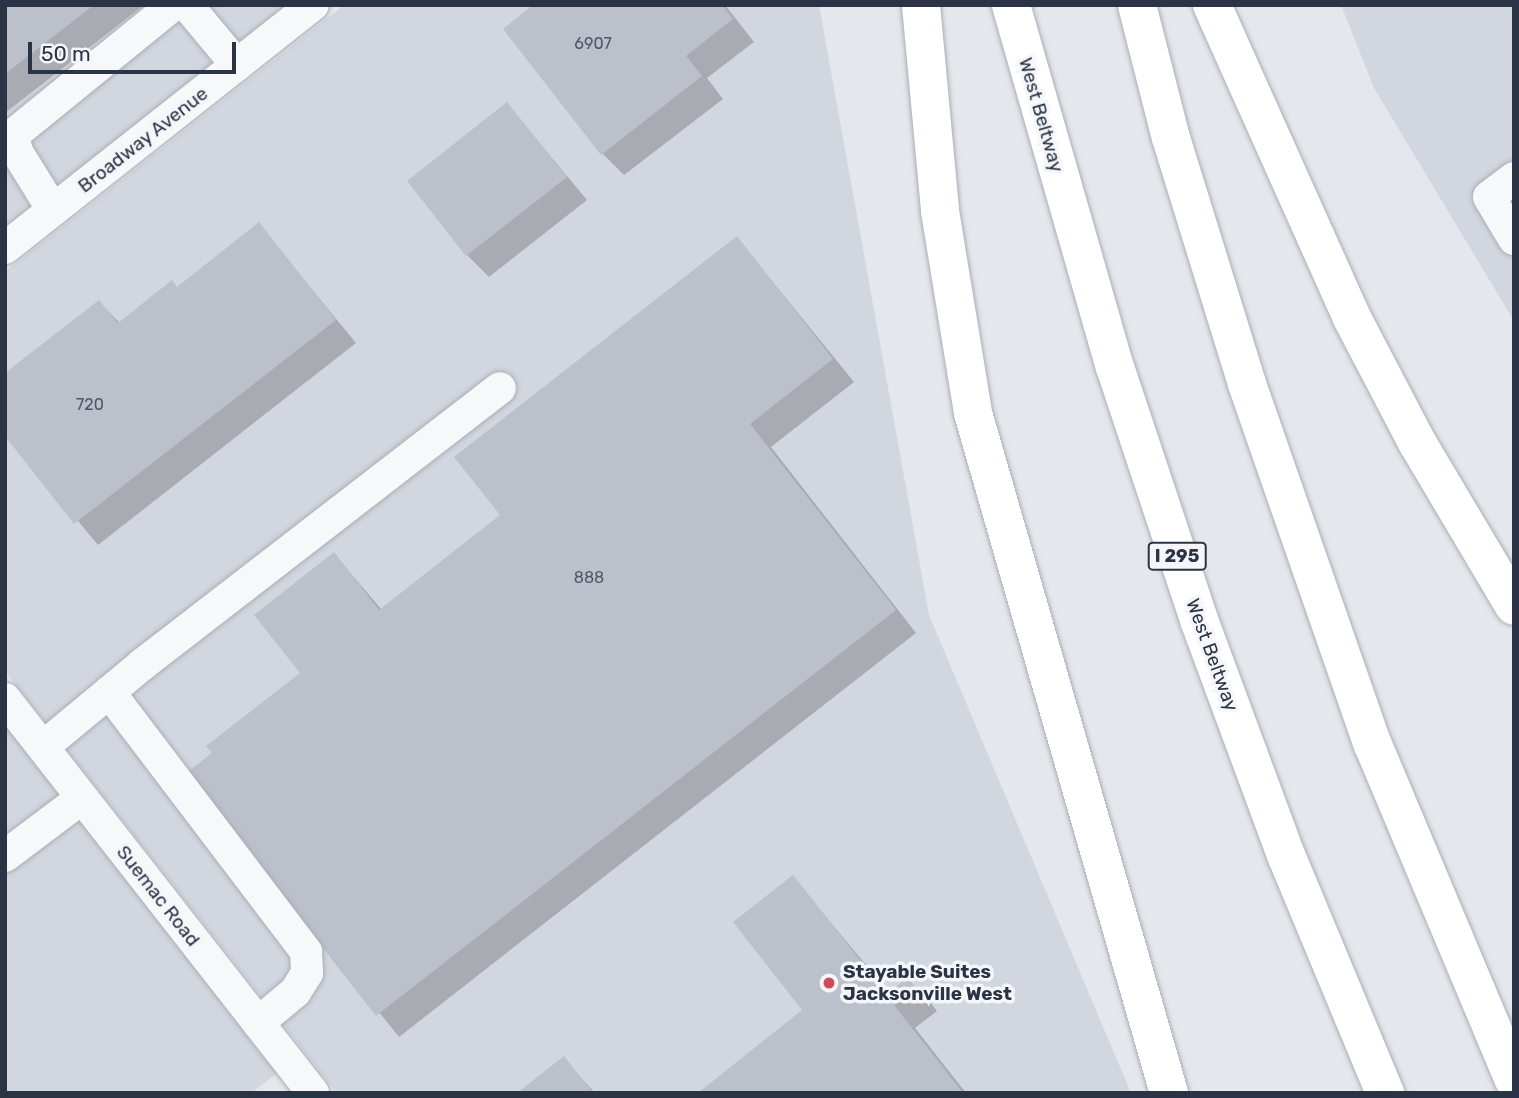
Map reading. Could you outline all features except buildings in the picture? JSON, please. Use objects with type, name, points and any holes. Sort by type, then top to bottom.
[{"type":"highway","points":[[920,5],[940,211],[973,413],[1169,1093]]},
{"type":"highway","name":"West Beltway","points":[[1011,5],[1115,368],[1199,620],[1286,855],[1385,1093]]},
{"type":"highway","points":[[1137,5],[1171,138],[1247,384],[1373,745],[1509,1069]]},
{"type":"highway","points":[[1212,5],[1352,318],[1418,444],[1514,606]]},
{"type":"highway","points":[[1081,790],[1195,1093]]},
{"type":"street","points":[[54,210],[17,152],[13,135],[173,5]]},
{"type":"street","points":[[187,5],[237,65]]},
{"type":"street","name":"Broadway Avenue","points":[[5,248],[313,5]]},
{"type":"street","points":[[1514,178],[1489,197],[1514,239]]},
{"type":"street","points":[[43,747],[109,692],[500,388]]},
{"type":"street","points":[[109,692],[306,952],[307,973],[295,992],[258,1023]]},
{"type":"street","name":"Suemac Road","points":[[5,699],[313,1093]]},
{"type":"street","points":[[5,856],[82,798]]},
{"type":"shaded area","points":[[5,5],[287,5],[5,227]]},
{"type":"shaded area","points":[[344,5],[819,5],[929,615],[1131,1093],[337,1093],[5,671],[5,272]]},
{"type":"shaded area","points":[[1341,5],[1514,5],[1514,321],[1374,88]]},
{"type":"shaded area","points":[[5,721],[281,1070],[251,1093],[5,1093]]},
{"type":"place","name":"Stayable Suites Jacksonville West","points":[[829,983]]}]
